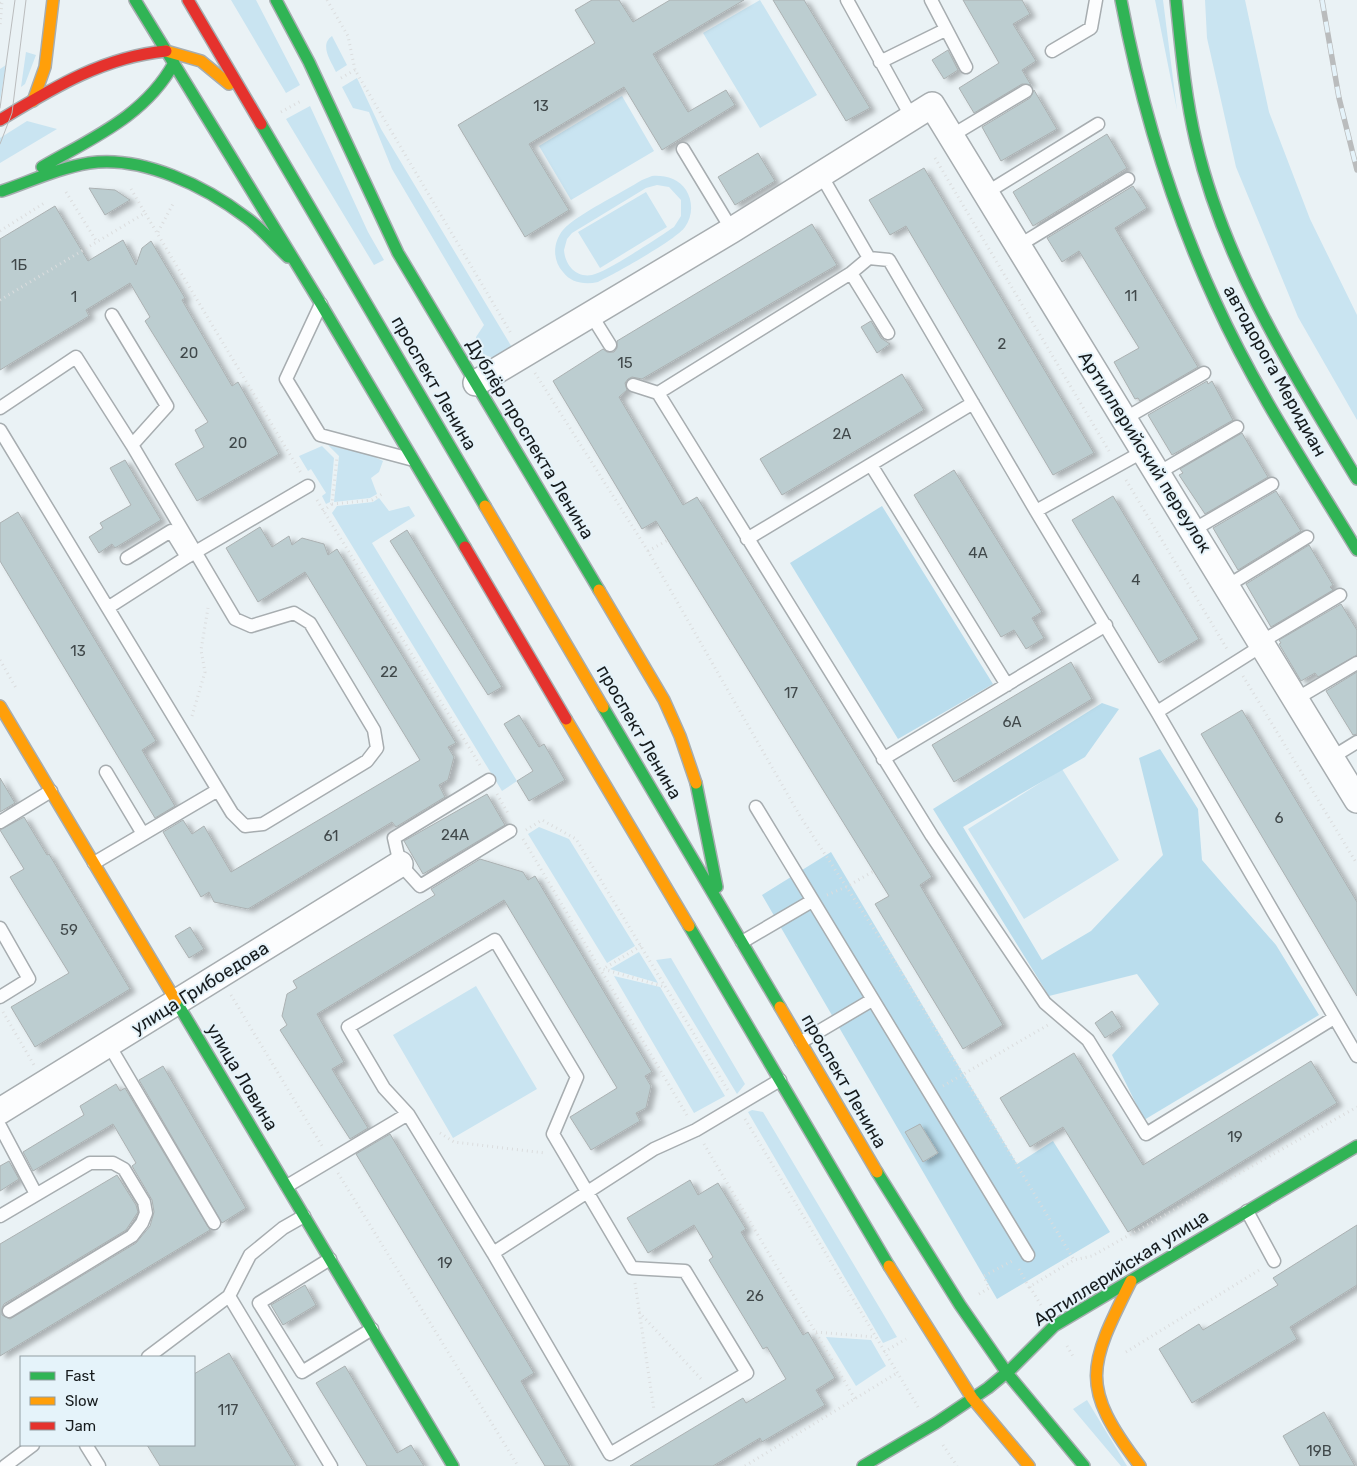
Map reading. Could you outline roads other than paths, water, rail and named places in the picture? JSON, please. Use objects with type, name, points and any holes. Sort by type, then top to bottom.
[{"type":"main road","points":[[33,101],[46,67],[53,0]]},
{"type":"main road","points":[[135,0],[299,267],[927,1326],[972,1398],[1029,1466]]},
{"type":"main road","points":[[182,0],[186,17]]},
{"type":"main road","name":"проспект Ленина","points":[[188,0],[875,1169],[960,1305],[1007,1374],[1084,1466]]},
{"type":"main road","name":"Дублёр проспекта Ленина","points":[[276,0],[322,90],[398,253],[664,700],[680,736],[696,785],[721,908]]},
{"type":"main road","name":"автодорога Меридиан","points":[[1121,0],[1158,153],[1195,255],[1236,344],[1357,550]]},
{"type":"main road","name":"автодорога Меридиан","points":[[1176,0],[1182,69],[1196,142],[1226,236],[1274,338],[1357,479]]},
{"type":"main road","points":[[0,120],[89,70],[119,57],[144,52],[180,49],[215,69],[253,109]]},
{"type":"main road","points":[[1,192],[120,120],[148,99],[163,82],[180,49]]},
{"type":"main road","points":[[1,192],[89,163],[111,161],[141,166],[183,182],[241,214],[299,267]]},
{"type":"main road","name":"улица Ловина","points":[[0,706],[453,1466]]},
{"type":"main road","name":"Артиллерийская улица","points":[[863,1466],[931,1426],[1007,1374],[1034,1343],[1054,1326],[1357,1146]]},
{"type":"main road","points":[[1132,1281],[1106,1332],[1095,1379],[1096,1395],[1104,1417],[1113,1433],[1140,1466]]},
{"type":"street","points":[[476,382],[732,230],[922,112]]},
{"type":"street","name":"Артиллерийский переулок","points":[[922,112],[951,136],[1357,800]]},
{"type":"street","name":"улица Грибоедова","points":[[0,1111],[400,864]]},
{"type":"lane","points":[[847,0],[880,62],[922,112]]},
{"type":"lane","points":[[931,0],[966,67]]},
{"type":"lane","points":[[1052,51],[1091,28],[1096,0]]},
{"type":"lane","points":[[880,62],[945,30]]},
{"type":"lane","points":[[951,136],[1026,91]]},
{"type":"lane","points":[[986,193],[1098,124]]},
{"type":"lane","points":[[683,149],[732,230]]},
{"type":"lane","points":[[821,175],[869,258]]},
{"type":"lane","points":[[1018,246],[1128,179]]},
{"type":"lane","points":[[658,393],[851,273],[869,258],[889,260],[1036,511],[1158,712],[1357,1056]]},
{"type":"lane","points":[[851,273],[888,333]]},
{"type":"lane","points":[[321,304],[286,379],[320,435],[412,460]]},
{"type":"lane","points":[[590,313],[610,345]]},
{"type":"lane","points":[[112,315],[167,406],[132,445]]},
{"type":"lane","points":[[0,408],[76,357],[132,445],[192,554]]},
{"type":"lane","points":[[1124,419],[1204,373]]},
{"type":"lane","points":[[633,384],[658,393],[932,836],[1045,1003],[1088,1040],[1146,1134],[1334,1018]]},
{"type":"lane","points":[[747,539],[973,403]]},
{"type":"lane","points":[[1158,473],[1237,427]]},
{"type":"lane","points":[[0,430],[109,607],[232,813],[245,826],[263,824],[367,761],[377,748],[374,730],[310,623],[294,614],[251,626],[235,619],[213,580],[171,531],[127,558]]},
{"type":"lane","points":[[1036,511],[1144,451]]},
{"type":"lane","points":[[871,465],[1007,684]]},
{"type":"lane","points":[[1193,530],[1272,484]]},
{"type":"lane","points":[[109,607],[192,554],[308,486]]},
{"type":"lane","points":[[1227,586],[1307,537]]},
{"type":"lane","points":[[1158,712],[1262,643],[1340,595]]},
{"type":"lane","points":[[884,759],[1106,624]]},
{"type":"lane","points":[[1296,700],[1357,663]]},
{"type":"lane","points":[[1331,758],[1357,742]]},
{"type":"lane","points":[[106,772],[143,834]]},
{"type":"lane","points":[[489,780],[394,838],[400,864],[420,886],[514,828]]},
{"type":"lane","points":[[94,863],[218,790]]},
{"type":"lane","points":[[0,822],[51,792]]},
{"type":"lane","points":[[756,807],[1028,1255]]},
{"type":"lane","points":[[742,942],[812,901]]},
{"type":"lane","points":[[0,928],[29,979],[0,997]]},
{"type":"lane","points":[[494,940],[577,1077],[553,1134],[632,1268],[685,1271],[747,1372],[610,1454],[493,1253],[408,1114],[384,1088],[348,1027],[494,940]]},
{"type":"lane","points":[[802,1042],[872,1000]]},
{"type":"lane","points":[[109,1045],[214,1222]]},
{"type":"lane","points":[[493,1253],[654,1149],[696,1130],[780,1080]]},
{"type":"lane","points":[[287,1186],[408,1114]]},
{"type":"lane","points":[[0,1126],[36,1194]]},
{"type":"lane","points":[[0,1216],[90,1163],[113,1163],[124,1169],[133,1180],[144,1202],[146,1213],[132,1236],[8,1311]]},
{"type":"lane","points":[[1247,1211],[1274,1261]]},
{"type":"lane","points":[[149,1356],[229,1296],[250,1256],[283,1228],[304,1216]]},
{"type":"lane","points":[[330,1259],[259,1303],[302,1372],[372,1329]]},
{"type":"lane","points":[[229,1296],[331,1466]]},
{"type":"lane","points":[[5,1466],[32,1446]]},
{"type":"lane","points":[[87,1446],[99,1466]]},
{"type":"tram line","points":[[0,108],[15,0]]},
{"type":"tram line","points":[[0,144],[12,113],[26,0]]},
{"type":"railway","points":[[1322,0],[1339,98],[1357,170]]}]
